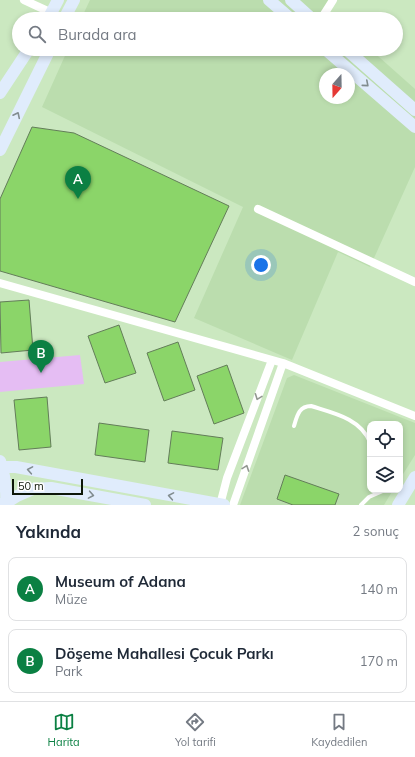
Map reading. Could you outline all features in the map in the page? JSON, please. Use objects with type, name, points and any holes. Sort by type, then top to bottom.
[{"type":"street","points":[[24,0],[44,12]]},
{"type":"street","points":[[52,12],[58,0]]},
{"type":"street","points":[[68,12],[74,0]]},
{"type":"street","points":[[269,0],[283,12]]},
{"type":"street","points":[[290,0],[304,12]]},
{"type":"street","points":[[325,12],[333,0]]},
{"type":"street","points":[[0,93],[24,56]]},
{"type":"street","points":[[0,150],[47,56]]},
{"type":"street","points":[[334,56],[415,126]]},
{"type":"street","points":[[354,56],[415,110]]},
{"type":"street","points":[[258,209],[415,282]]},
{"type":"street","points":[[0,283],[283,363],[415,416]]},
{"type":"street","points":[[220,505],[227,478],[272,360]]},
{"type":"street","points":[[232,505],[283,363]]},
{"type":"street","points":[[4,504],[6,491],[1,465],[224,505]]},
{"type":"street","points":[[398,505],[404,491],[415,477]]},
{"type":"street","points":[[4,504],[33,489],[51,488],[145,505]]},
{"type":"lane","points":[[294,426],[300,410],[310,406],[351,420],[362,428],[367,437]]},
{"type":"lane","points":[[362,505],[369,497],[378,493]]},
{"type":"shaded area","points":[[90,0],[335,0],[328,12],[84,12]]},
{"type":"shaded area","points":[[65,56],[378,56],[415,89],[415,167],[370,267],[338,252],[292,360],[194,318],[243,207],[42,107]]},
{"type":"shaded area","points":[[80,355],[84,384],[0,392],[0,362]]},
{"type":"shaded area","points":[[294,375],[415,423],[415,455],[403,474],[403,421],[367,421],[367,493],[391,493],[384,505],[240,505],[287,378]]},
{"type":"building","points":[[32,127],[74,133],[229,206],[175,322],[0,271],[0,199]]},
{"type":"building","points":[[29,300],[33,350],[1,353],[0,302]]},
{"type":"building","points":[[119,325],[136,373],[105,383],[88,336]]},
{"type":"building","points":[[178,342],[195,390],[164,401],[147,353]]},
{"type":"building","points":[[227,365],[244,413],[214,424],[197,376]]},
{"type":"building","points":[[47,397],[51,447],[19,450],[14,400]]},
{"type":"building","points":[[99,423],[149,430],[145,462],[95,455]]},
{"type":"building","points":[[172,431],[223,438],[218,470],[168,463]]},
{"type":"building","points":[[285,475],[339,494],[335,505],[293,505],[277,499]]},
{"type":"place","name":"Museum of Adana","points":[[78,199]]},
{"type":"place","name":"Döşeme Mahallesi Çocuk Parkı","points":[[41,373]]}]
